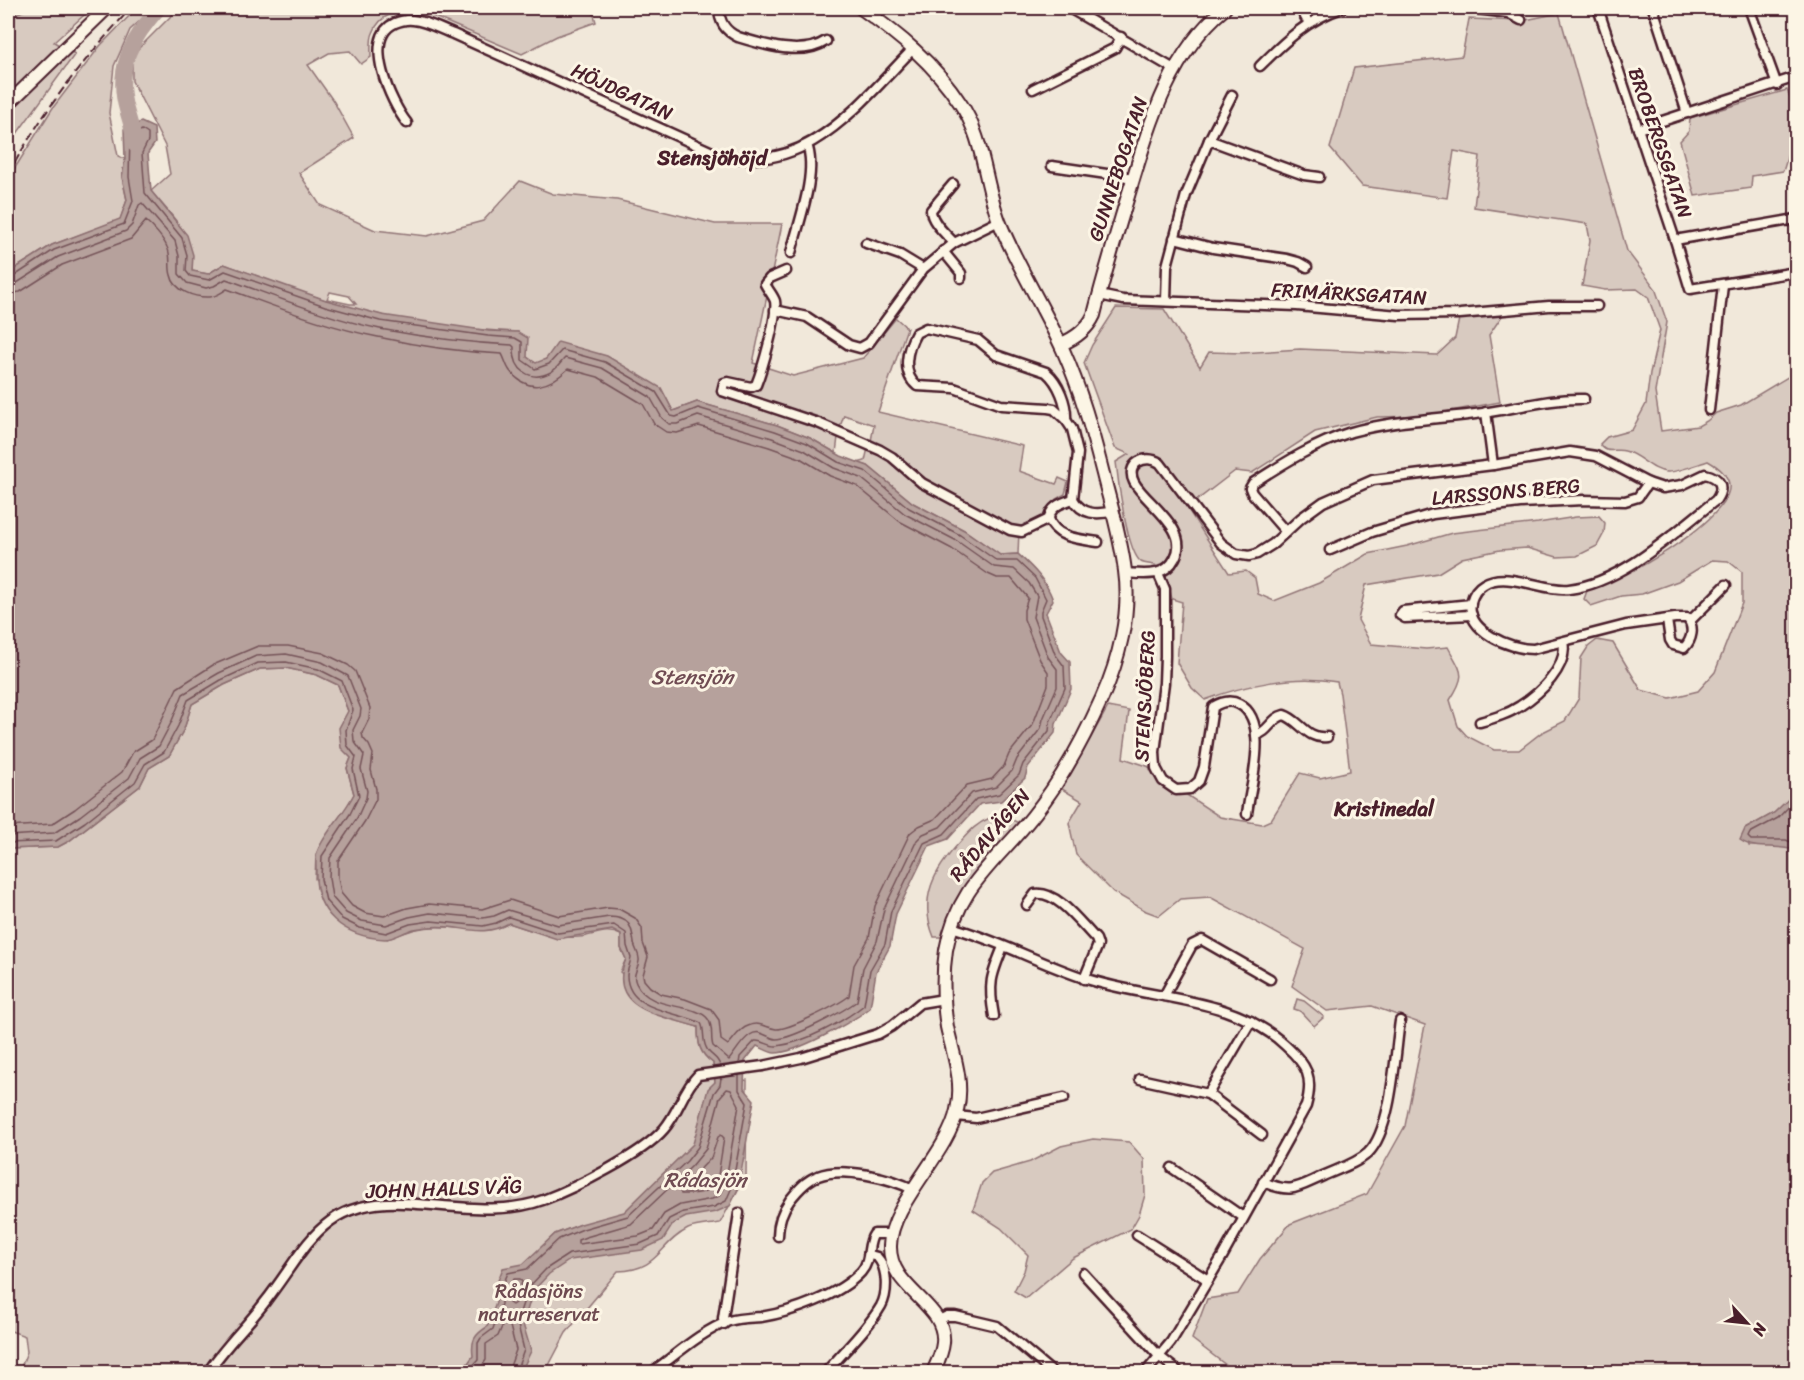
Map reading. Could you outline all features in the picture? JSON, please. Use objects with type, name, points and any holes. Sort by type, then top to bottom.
[{"type":"street","points":[[8,104],[108,8]]},
{"type":"street","points":[[719,8],[722,24],[731,34],[738,37],[786,48],[802,49],[826,41]]},
{"type":"street","name":"RÅDAVÄGEN","points":[[861,8],[914,48],[939,74],[971,120],[999,221],[1023,274],[1061,344],[1085,404],[1114,511],[1126,573],[1127,596],[1124,621],[1112,672],[1101,699],[1047,797],[1030,820],[975,880],[959,906],[951,927],[945,960],[944,999],[959,1078],[956,1116],[946,1138],[901,1212],[891,1234]]},
{"type":"street","points":[[1069,8],[1174,69]]},
{"type":"street","name":"GUNNEBOGATAN","points":[[1061,344],[1076,337],[1089,325],[1094,315],[1134,178],[1159,103],[1174,69],[1205,26],[1225,8]]},
{"type":"street","points":[[1300,8],[1308,22]]},
{"type":"street","points":[[1260,66],[1308,22],[1342,8]]},
{"type":"street","points":[[1469,8],[1508,13],[1521,20]]},
{"type":"street","name":"BROBERGSGATAN","points":[[1598,8],[1690,290],[1723,285]]},
{"type":"street","points":[[1653,8],[1687,113]]},
{"type":"street","points":[[1749,8],[1777,85]]},
{"type":"street","name":"HÖJDGATAN","points":[[407,123],[382,70],[379,49],[387,28],[402,21],[413,20],[485,48],[724,156],[737,158],[768,159],[807,146],[834,128],[914,48]]},
{"type":"street","points":[[1033,89],[1115,48],[1121,37]]},
{"type":"street","points":[[1638,129],[1797,77]]},
{"type":"street","points":[[1166,301],[1167,266],[1186,195],[1209,140],[1232,95]]},
{"type":"street","points":[[1209,140],[1304,176],[1319,177]]},
{"type":"street","points":[[791,253],[811,170],[811,155],[807,146]]},
{"type":"street","points":[[1052,166],[1134,178]]},
{"type":"street","points":[[953,184],[931,210],[931,213],[933,219],[954,243]]},
{"type":"street","points":[[1675,240],[1797,219]]},
{"type":"street","points":[[775,310],[807,317],[849,345],[860,348],[868,343],[922,269],[954,243],[999,221]]},
{"type":"street","points":[[1174,238],[1213,248],[1287,259],[1307,267]]},
{"type":"street","points":[[866,243],[900,255],[922,269]]},
{"type":"street","points":[[943,251],[962,273],[961,278]]},
{"type":"street","points":[[786,271],[770,278],[765,284],[775,302],[775,310],[768,345],[756,385],[751,387],[728,382],[724,383],[722,391],[818,423],[880,450],[892,457],[922,483],[1010,530],[1022,532],[1049,519]]},
{"type":"street","points":[[1709,410],[1723,285],[1797,272]]},
{"type":"street","name":"FRIMÄRKSGATAN","points":[[1099,295],[1124,300],[1297,306],[1411,315],[1460,314],[1549,306],[1597,306]]},
{"type":"street","points":[[1066,420],[1066,410],[1061,395],[1052,377],[1046,372],[996,355],[978,340],[926,328],[916,333],[906,363],[909,378],[917,386],[954,388],[1001,405],[1048,408],[1057,412],[1072,429],[1078,453],[1073,499],[1079,508],[1091,513],[1098,515],[1114,511]]},
{"type":"street","points":[[1286,532],[1250,488],[1253,483],[1288,460],[1349,433],[1370,427],[1567,399],[1584,399]]},
{"type":"street","name":"LARSSONS BERG","points":[[1486,412],[1493,465]]},
{"type":"street","name":"LARSSONS BERG","points":[[1158,573],[1165,570],[1176,557],[1178,544],[1166,518],[1138,489],[1132,477],[1133,467],[1142,459],[1151,459],[1160,463],[1221,543],[1236,554],[1249,556],[1273,544],[1309,511],[1323,502],[1373,480],[1493,465],[1570,452],[1587,453],[1663,488],[1670,488],[1705,474],[1714,476],[1721,486],[1716,500],[1661,544],[1628,566],[1602,579],[1567,590],[1494,580],[1478,588],[1471,604]]},
{"type":"street","name":"LARSSONS BERG","points":[[1330,550],[1372,532],[1433,514],[1520,503],[1625,501],[1638,497],[1648,483]]},
{"type":"street","points":[[1073,499],[1054,508],[1050,512],[1049,519],[1056,531],[1061,534],[1098,542]]},
{"type":"street","points":[[1126,573],[1158,573]]},
{"type":"street","name":"STENSJÖBERG","points":[[1158,573],[1165,589],[1165,598],[1164,683],[1155,752],[1156,768],[1159,775],[1176,790],[1184,791],[1195,786],[1204,767],[1212,710],[1223,702],[1233,702],[1246,709],[1253,722],[1256,735],[1255,766],[1247,814]]},
{"type":"street","points":[[1690,621],[1726,585]]},
{"type":"street","points":[[1472,615],[1405,618],[1400,615],[1403,611],[1471,604],[1472,615],[1476,623],[1486,632],[1520,648],[1541,649],[1626,625],[1667,620],[1684,618],[1690,621],[1692,627],[1690,640],[1684,648],[1673,645],[1667,620]]},
{"type":"street","points":[[1480,722],[1520,707],[1538,692],[1561,663],[1565,650],[1563,642]]},
{"type":"street","points":[[1256,735],[1263,733],[1274,719],[1284,715],[1314,735],[1320,738],[1327,737]]},
{"type":"street","points":[[1027,904],[1035,894],[1048,895],[1059,901],[1096,939],[1097,950],[1084,979]]},
{"type":"street","points":[[951,927],[1084,979],[1131,991],[1214,1007],[1251,1021],[1269,1032],[1294,1054],[1308,1072],[1310,1084],[1306,1106],[1171,1342],[1146,1372]]},
{"type":"street","points":[[1164,996],[1192,945],[1202,940],[1270,979]]},
{"type":"street","points":[[994,1016],[990,993],[992,976],[1003,946]]},
{"type":"street","name":"JOHN HALLS VÄG","points":[[208,1372],[266,1301],[308,1240],[332,1219],[372,1204],[510,1207],[543,1200],[598,1174],[657,1137],[672,1118],[693,1080],[701,1074],[750,1068],[801,1058],[878,1034],[921,1003],[944,999]]},
{"type":"street","points":[[1263,1182],[1282,1189],[1296,1188],[1351,1163],[1375,1145],[1382,1130],[1400,1020]]},
{"type":"street","points":[[1208,1094],[1251,1021]]},
{"type":"street","points":[[1140,1079],[1208,1094],[1262,1135]]},
{"type":"street","points":[[956,1116],[976,1118],[1064,1098]]},
{"type":"street","points":[[1172,1168],[1243,1217]]},
{"type":"street","points":[[778,1236],[780,1220],[786,1205],[803,1186],[818,1176],[837,1172],[855,1173],[890,1180],[914,1190]]},
{"type":"street","points":[[724,1323],[732,1249],[739,1213]]},
{"type":"street","points":[[652,1372],[707,1332],[724,1323],[783,1312],[829,1294],[852,1281],[866,1266],[870,1255],[870,1241],[874,1233],[891,1234],[890,1253],[897,1274],[939,1320],[943,1343],[933,1372]]},
{"type":"street","points":[[1137,1235],[1208,1280]]},
{"type":"street","points":[[826,1372],[873,1317],[884,1299],[886,1283],[882,1263],[877,1257],[870,1255]]},
{"type":"street","points":[[1083,1273],[1160,1357],[1179,1372]]},
{"type":"street","points":[[939,1320],[947,1316],[955,1316],[997,1326],[1052,1372]]},
{"type":"green space","points":[[30,8],[92,8],[54,42],[75,54],[8,146],[8,17]]},
{"type":"green space","points":[[137,8],[154,8],[130,30],[114,66],[109,113],[118,156],[125,159],[122,177],[127,200],[120,220],[52,245],[8,273],[8,179],[52,109],[100,46]]},
{"type":"green space","points":[[179,8],[493,8],[507,14],[520,8],[592,8],[596,22],[557,36],[522,54],[418,10],[391,14],[376,26],[372,35],[371,57],[361,64],[350,51],[329,53],[308,65],[334,102],[354,138],[299,173],[320,205],[375,230],[427,236],[483,221],[520,181],[553,194],[617,200],[715,224],[782,224],[753,363],[793,376],[863,358],[896,318],[907,328],[878,412],[1023,446],[1019,471],[1056,484],[1059,478],[1068,482],[1065,494],[1056,499],[1043,516],[1019,530],[1018,554],[1000,555],[964,530],[913,503],[868,466],[857,463],[865,461],[868,448],[838,437],[836,453],[810,438],[777,425],[697,402],[673,411],[661,388],[546,359],[536,364],[527,357],[518,332],[415,322],[381,315],[321,299],[224,264],[208,274],[192,271],[190,246],[186,236],[151,191],[170,174],[165,146],[132,81],[132,55]],"holes":[[[330,292],[349,296],[356,304],[327,299]],[[844,415],[874,425],[871,441],[839,430]]]},
{"type":"green space","points":[[1559,13],[1627,251],[1655,288],[1667,322],[1655,392],[1661,431],[1698,426],[1716,413],[1741,405],[1796,372],[1796,792],[1774,813],[1745,829],[1749,846],[1785,846],[1796,851],[1796,1372],[1235,1372],[1192,1339],[1207,1299],[1238,1294],[1260,1259],[1290,1224],[1367,1194],[1405,1126],[1425,1025],[1372,1006],[1327,1011],[1292,986],[1305,949],[1210,897],[1180,899],[1159,916],[1146,911],[1113,892],[1076,855],[1069,823],[1082,801],[1062,789],[1108,707],[1129,711],[1123,758],[1161,773],[1164,780],[1220,817],[1262,824],[1271,820],[1300,773],[1320,778],[1350,771],[1337,682],[1304,679],[1270,682],[1205,700],[1192,688],[1177,663],[1182,602],[1172,599],[1167,578],[1155,565],[1141,562],[1131,545],[1116,462],[1129,454],[1115,448],[1084,363],[1092,345],[1116,308],[1164,309],[1200,367],[1209,352],[1242,353],[1300,349],[1437,355],[1455,338],[1459,319],[1504,313],[1489,335],[1500,402],[1423,416],[1377,417],[1315,432],[1252,473],[1235,471],[1187,508],[1229,573],[1246,571],[1255,578],[1258,594],[1274,601],[1319,583],[1368,554],[1452,533],[1599,516],[1605,523],[1604,533],[1597,546],[1577,556],[1557,557],[1527,548],[1500,550],[1462,558],[1438,573],[1366,585],[1358,620],[1371,644],[1426,649],[1448,647],[1461,673],[1459,684],[1450,700],[1458,726],[1467,736],[1494,750],[1519,750],[1541,733],[1565,721],[1579,698],[1581,658],[1588,647],[1597,640],[1613,643],[1641,690],[1670,698],[1698,691],[1715,672],[1742,603],[1742,572],[1728,561],[1712,560],[1678,581],[1642,594],[1621,596],[1591,606],[1584,599],[1588,588],[1648,563],[1703,524],[1717,510],[1726,496],[1729,484],[1724,473],[1708,461],[1667,472],[1656,469],[1630,453],[1608,450],[1600,444],[1607,437],[1632,430],[1646,404],[1650,373],[1660,330],[1648,297],[1637,289],[1605,290],[1582,286],[1590,240],[1587,224],[1474,207],[1480,156],[1454,151],[1447,198],[1362,186],[1330,148],[1354,68],[1462,56],[1469,19],[1521,21]]},
{"type":"green space","points":[[1787,90],[1795,110],[1796,121],[1783,171],[1752,176],[1751,188],[1695,196],[1680,141],[1689,131],[1690,118]]},
{"type":"green space","name":"Rådasjöns naturreservat","points":[[286,668],[317,675],[338,685],[348,711],[351,758],[347,768],[354,794],[316,854],[315,879],[387,939],[426,927],[491,929],[509,923],[561,937],[579,937],[605,932],[621,935],[621,948],[626,959],[620,972],[678,1021],[698,1027],[700,1048],[713,1063],[715,1083],[747,1080],[746,1175],[720,1223],[688,1229],[678,1235],[651,1261],[632,1270],[618,1271],[566,1333],[546,1371],[549,1372],[19,1372],[27,1352],[25,1336],[8,1330],[8,849],[58,847],[69,841],[140,786],[149,768],[169,756],[184,729],[192,704],[224,685],[260,669]],"holes":[[[582,1224],[524,1265],[555,1234]]]},
{"type":"green space","points":[[990,818],[1010,819],[1019,823],[964,889],[948,919],[942,937],[934,937],[929,923],[928,897],[936,874],[951,852],[968,834],[977,825]]},
{"type":"green space","points":[[1297,999],[1304,1001],[1324,1017],[1314,1026],[1300,1011],[1294,1009]]},
{"type":"green space","points":[[1093,1139],[1129,1142],[1144,1159],[1145,1195],[1139,1215],[1131,1229],[1073,1258],[1026,1298],[1014,1291],[1024,1271],[1028,1255],[1001,1228],[973,1210],[982,1183],[992,1173],[1030,1162],[1061,1146]]},
{"type":"water","name":"Stensjön","points":[[141,122],[154,128],[155,143],[148,153],[151,191],[187,235],[193,255],[192,271],[208,274],[224,264],[326,300],[382,315],[489,331],[518,332],[528,338],[527,357],[536,363],[546,359],[558,342],[607,356],[661,388],[673,411],[697,402],[777,425],[810,438],[841,456],[868,466],[913,503],[964,530],[1000,555],[1018,554],[1043,580],[1053,600],[1046,613],[1061,652],[1070,662],[1071,689],[1056,724],[1055,733],[1028,767],[1025,778],[1001,801],[980,804],[948,839],[929,846],[896,914],[890,946],[876,972],[870,1008],[851,1021],[797,1048],[775,1053],[757,1046],[745,1061],[744,1088],[754,1100],[738,1189],[730,1206],[716,1212],[686,1217],[673,1224],[663,1240],[642,1250],[570,1260],[549,1274],[533,1291],[523,1324],[531,1351],[521,1372],[415,1372],[440,1367],[466,1366],[473,1356],[474,1339],[487,1327],[496,1303],[495,1288],[503,1268],[523,1264],[555,1234],[624,1212],[693,1144],[708,1089],[715,1082],[713,1063],[700,1048],[698,1027],[641,1008],[630,1000],[623,990],[622,976],[626,959],[621,948],[621,935],[612,930],[557,939],[509,923],[498,928],[479,931],[440,926],[420,928],[385,939],[357,933],[334,920],[320,899],[316,859],[325,837],[354,794],[347,768],[351,758],[341,748],[339,728],[348,711],[338,685],[317,675],[286,668],[260,669],[224,685],[192,704],[184,729],[169,756],[149,768],[140,786],[69,841],[58,847],[8,849],[8,273],[52,245],[120,219],[127,200],[122,177],[125,159],[124,129]]},
{"type":"water","points":[[1796,792],[1796,851],[1753,846],[1740,840],[1745,829],[1774,813]]},
{"type":"waterway","points":[[135,145],[123,90],[125,64],[135,40],[159,8]]},
{"type":"railway","points":[[8,175],[64,87],[131,8]]},
{"type":"district","name":"Stensjöhöjd","points":[[712,158]]},
{"type":"district","name":"Kristinedal","points":[[1384,809]]},
{"type":"water label","name":"Rådasjön","points":[[705,1180]]}]
